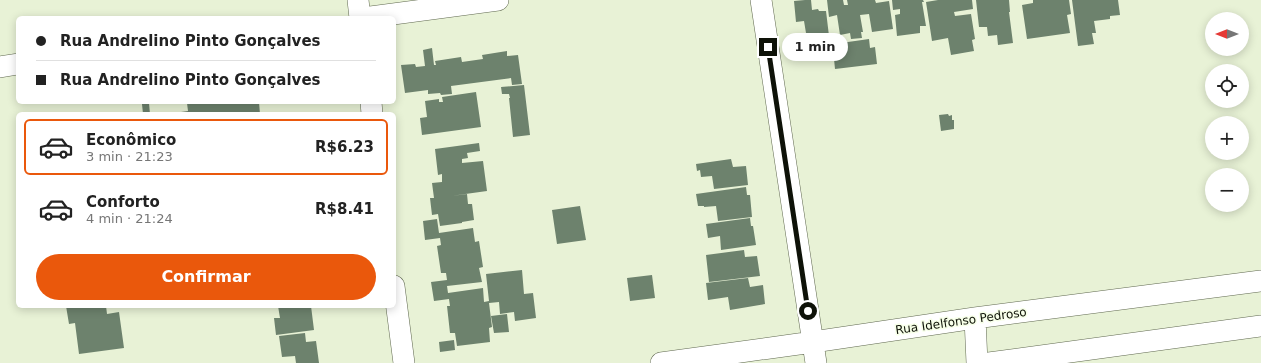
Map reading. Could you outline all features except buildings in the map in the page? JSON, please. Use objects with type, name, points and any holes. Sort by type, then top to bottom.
[{"type":"street","points":[[358,0],[360,16]]},
{"type":"street","points":[[379,16],[498,0]]},
{"type":"street","points":[[761,0],[816,363]]},
{"type":"street","points":[[0,67],[16,64]]},
{"type":"street","name":"Rua Idelfonso Pedroso","points":[[661,363],[974,318],[1261,280]]},
{"type":"street","points":[[396,301],[404,363]]},
{"type":"street","points":[[974,318],[977,363]]},
{"type":"street","points":[[989,363],[1261,326]]},
{"type":"route","points":[[768,47],[808,311]]}]
